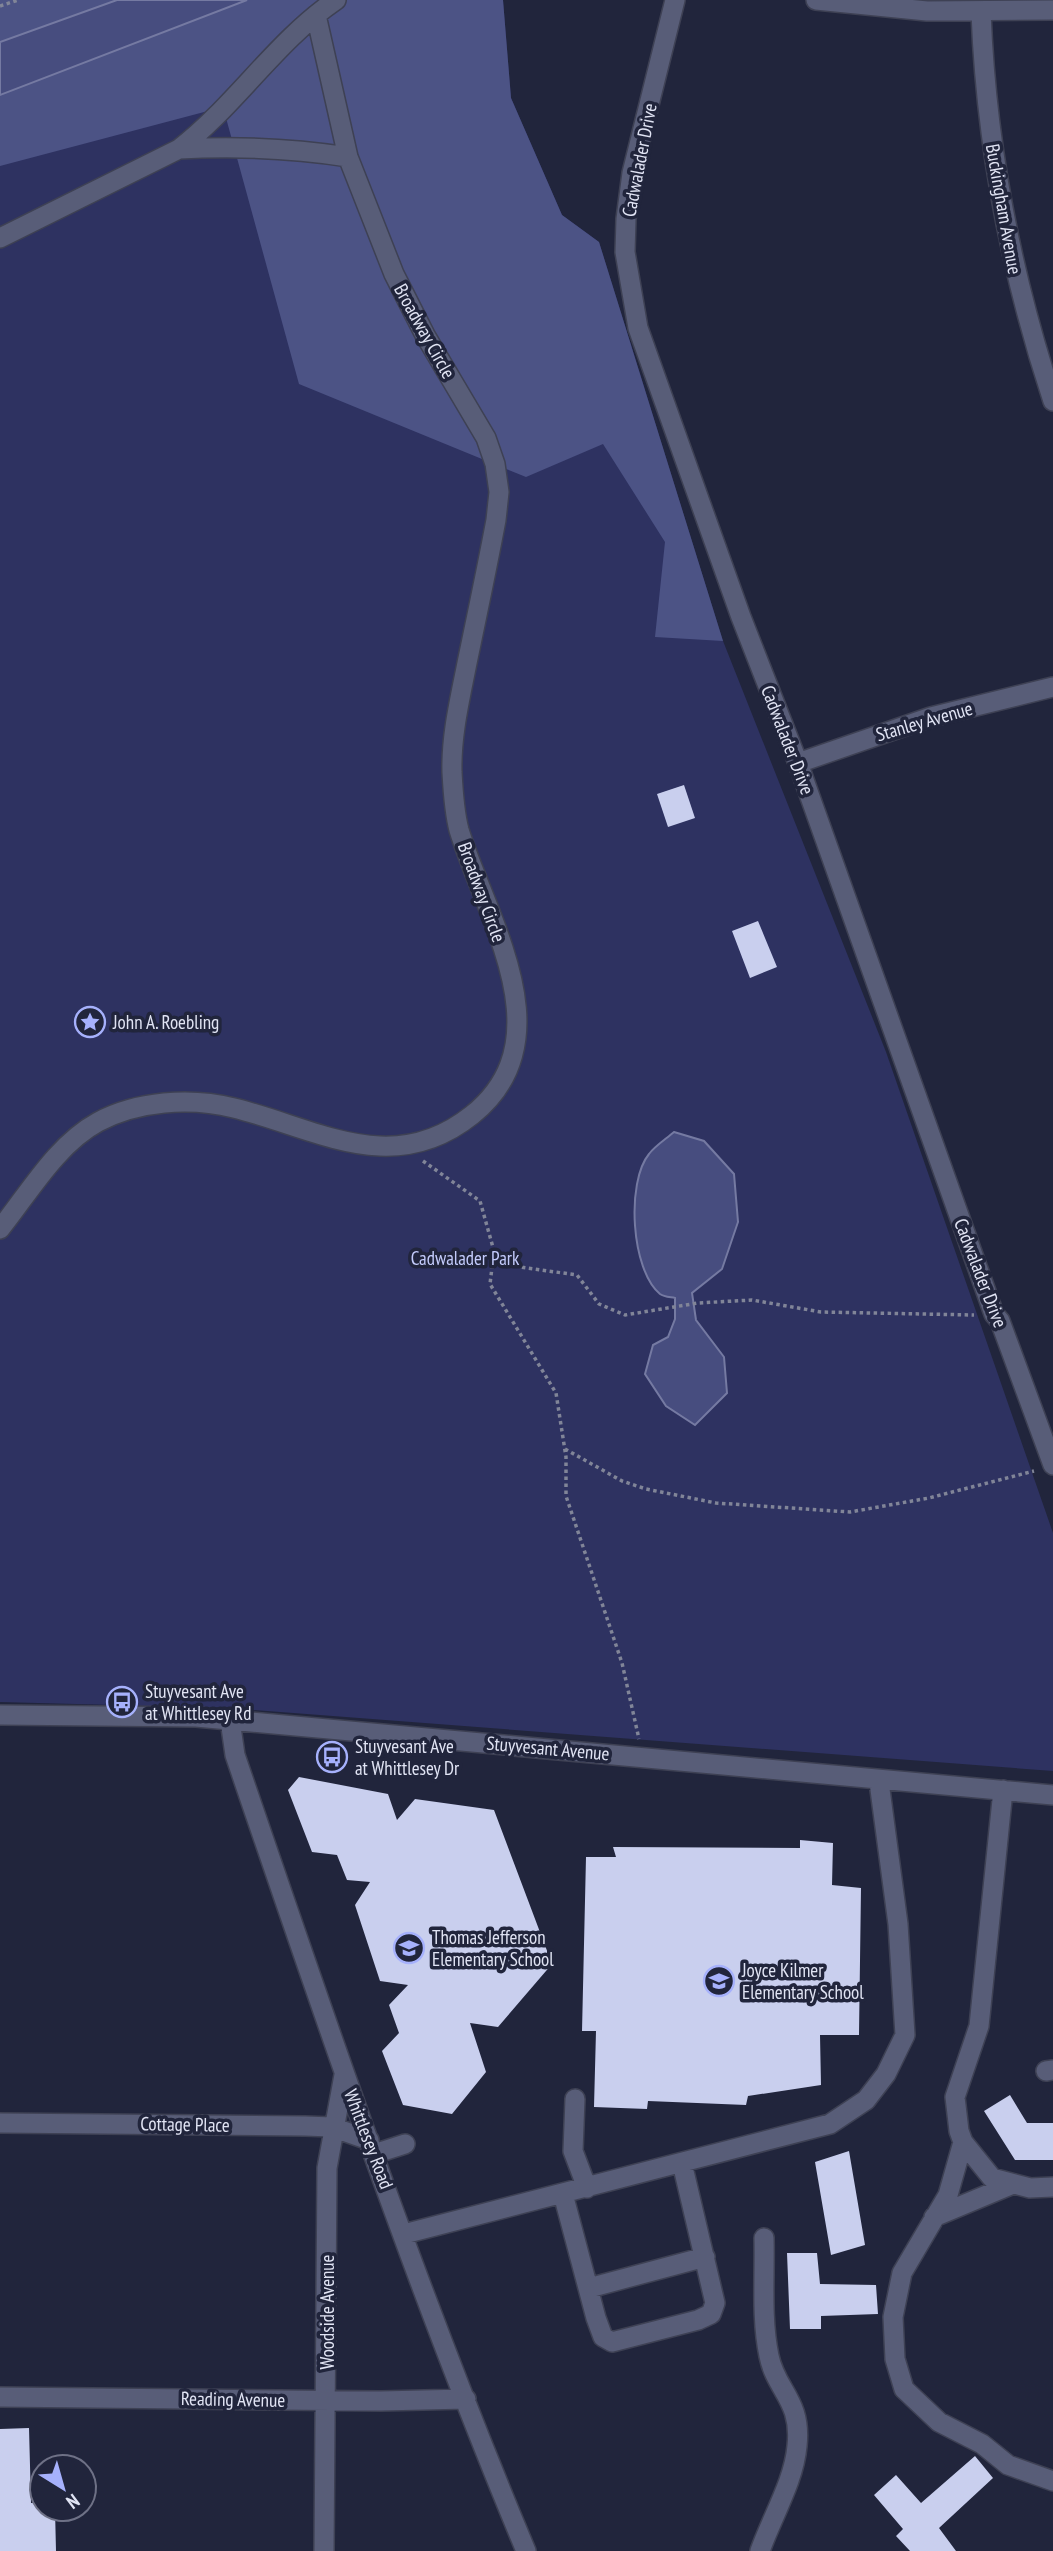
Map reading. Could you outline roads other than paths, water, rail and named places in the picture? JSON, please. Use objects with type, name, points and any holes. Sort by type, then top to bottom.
[{"type":"street","points":[[0,239],[179,149],[201,132],[261,67],[316,15],[336,0]]},
{"type":"street","name":"Cadwalader Drive","points":[[676,0],[632,173],[625,252],[638,328],[741,617],[799,764],[994,1314],[1000,1321],[1044,1468]]},
{"type":"street","points":[[816,0],[928,11],[1053,10]]},
{"type":"street","name":"Buckingham Avenue","points":[[981,12],[988,114],[1009,248],[1030,331],[1053,401]]},
{"type":"street","name":"Broadway Circle","points":[[0,1229],[73,1140],[97,1123],[144,1106],[202,1103],[234,1108],[334,1140],[362,1146],[393,1146],[432,1137],[471,1115],[498,1083],[516,1038],[519,1017],[510,970],[459,828],[452,769],[454,730],[496,520],[499,492],[495,464],[486,438],[425,335],[394,274],[348,156],[316,15]]},
{"type":"street","points":[[179,149],[235,146],[290,148],[348,156]]},
{"type":"street","name":"Stanley Avenue","points":[[799,764],[930,717],[1053,687]]},
{"type":"street","name":"Stuyvesant Avenue","points":[[0,1715],[196,1717],[879,1782],[1053,1795]]},
{"type":"street","name":"Whittlesey Road","points":[[230,1720],[235,1755],[344,2074],[526,2551]]},
{"type":"street","points":[[404,2234],[830,2124],[866,2100],[887,2074],[905,2035],[898,1924],[879,1782]]},
{"type":"street","points":[[1003,1790],[979,2026],[955,2097],[963,2142],[948,2195],[902,2273],[893,2317],[895,2359],[904,2389],[939,2422],[982,2444],[1008,2465],[1053,2481]]},
{"type":"street","name":"Woodside Avenue","points":[[324,2551],[327,2168],[332,2127],[344,2074]]},
{"type":"street","points":[[575,2099],[573,2151],[587,2188]]},
{"type":"street","name":"Cottage Place","points":[[0,2123],[332,2127],[372,2147]]},
{"type":"street","points":[[963,2142],[992,2178],[1030,2188],[1053,2187]]},
{"type":"street","points":[[372,2147],[405,2144]]},
{"type":"street","points":[[563,2194],[603,2337],[612,2342],[686,2323],[710,2314],[715,2303],[682,2163]]},
{"type":"street","points":[[934,2217],[1013,2183]]},
{"type":"street","points":[[760,2551],[794,2465],[798,2434],[791,2398],[769,2359],[765,2333],[764,2238]]},
{"type":"street","points":[[589,2288],[705,2258]]},
{"type":"street","name":"Reading Avenue","points":[[0,2397],[466,2399]]},
{"type":"place","name":"John A. Roebling","points":[[90,1022]]},
{"type":"place","name":"Stuyvesant Ave at Whittlesey Rd","points":[[122,1702]]},
{"type":"place","name":"Stuyvesant Ave at Whittlesey Dr","points":[[332,1757]]},
{"type":"place","name":"Thomas Jefferson Elementary School","points":[[409,1948]]},
{"type":"place","name":"Joyce Kilmer Elementary School","points":[[719,1981]]},
{"type":"park label","name":"Cadwalader Park","points":[[465,1258]]}]
